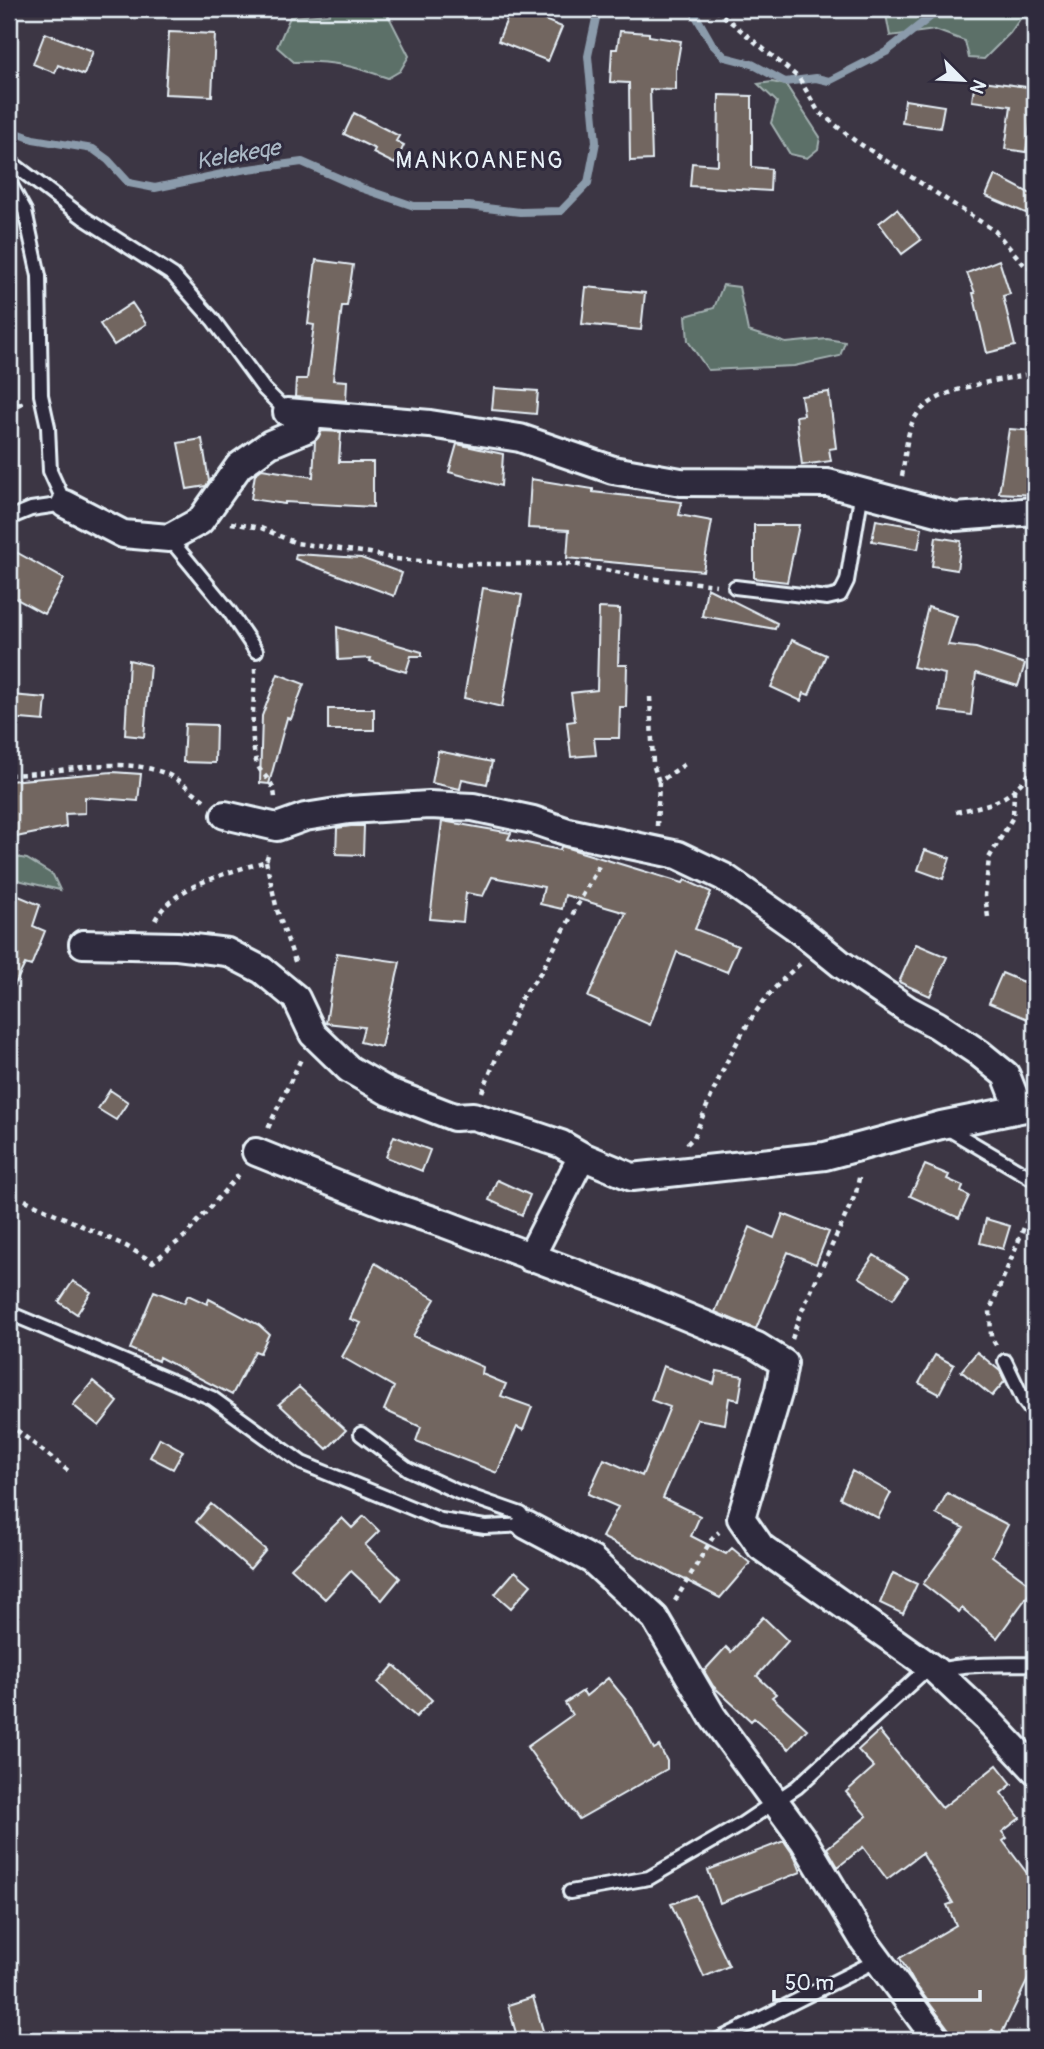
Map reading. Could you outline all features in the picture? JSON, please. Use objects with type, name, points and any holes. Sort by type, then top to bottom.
[{"type":"street","points":[[298,413],[430,424],[520,438],[613,470],[681,482],[828,483],[955,517],[1035,511]]},
{"type":"street","points":[[65,504],[123,534],[169,538],[200,521],[239,466],[270,444],[306,429],[298,413]]},
{"type":"street","points":[[83,944],[177,947],[227,952],[262,970],[296,998],[313,1034],[349,1069],[387,1091],[454,1117],[473,1116],[561,1144],[632,1177],[825,1156],[941,1125],[1027,1107],[1006,1075],[979,1053],[907,1009],[724,877],[678,855],[612,842],[473,807],[429,805],[349,810],[305,817],[277,827],[225,815]]},
{"type":"street","points":[[256,1152],[636,1296],[757,1346],[784,1363],[779,1390],[741,1518],[761,1547],[935,1670],[989,1721],[1035,1770]]},
{"type":"street","points":[[530,1258],[582,1156]]},
{"type":"street","points":[[526,1525],[592,1560],[655,1618],[713,1717],[777,1802],[804,1841],[864,1941],[937,2040]]},
{"type":"lane","points":[[9,161],[84,218],[173,275],[213,320],[264,389],[298,413]]},
{"type":"lane","points":[[9,181],[25,211],[39,276],[41,396],[48,428],[50,471],[65,504],[31,509],[9,518]]},
{"type":"lane","points":[[735,587],[827,598],[839,595],[847,581],[862,491]]},
{"type":"lane","points":[[169,538],[229,611],[256,651]]},
{"type":"lane","points":[[941,1125],[1035,1180]]},
{"type":"lane","points":[[9,1312],[212,1398],[302,1463],[441,1520],[485,1527],[526,1525],[521,1514],[458,1492],[408,1469],[361,1434]]},
{"type":"lane","points":[[1005,1361],[1024,1401],[1035,1415]]},
{"type":"lane","points":[[570,1892],[649,1878],[777,1802],[920,1675],[935,1670],[985,1663],[1035,1664]]},
{"type":"lane","points":[[718,2040],[879,1960]]},
{"type":"path","points":[[715,9],[799,78],[818,111],[845,133],[995,230],[1027,268],[1035,268]]},
{"type":"path","points":[[897,500],[913,421],[927,405],[957,389],[1035,373]]},
{"type":"path","points":[[200,521],[261,528],[296,543],[395,559],[460,564],[573,564],[648,578],[735,587]]},
{"type":"path","points":[[650,697],[653,764],[659,782],[656,851]]},
{"type":"path","points":[[659,782],[685,764]]},
{"type":"path","points":[[9,775],[87,766],[137,766],[170,776],[225,815]]},
{"type":"path","points":[[956,812],[995,804],[1014,791],[1035,767]]},
{"type":"path","points":[[988,916],[985,896],[989,858],[1013,817],[1014,791]]},
{"type":"path","points":[[473,1116],[490,1068],[522,997],[557,944],[612,842]]},
{"type":"path","points":[[266,860],[277,909],[293,952],[300,981],[296,998]]},
{"type":"path","points":[[661,1173],[694,1137],[729,1054],[752,1016],[779,981],[819,948]]},
{"type":"path","points":[[25,1200],[126,1246],[153,1262],[185,1236],[236,1179],[256,1152],[313,1034]]},
{"type":"path","points":[[784,1363],[799,1317],[856,1193],[861,1166],[858,1148]]},
{"type":"path","points":[[1005,1361],[991,1337],[990,1310],[1035,1201]]},
{"type":"path","points":[[9,1424],[72,1473]]},
{"type":"path","points":[[655,1618],[673,1604],[713,1537],[741,1518]]},
{"type":"green space","points":[[331,9],[385,9],[409,56],[400,71],[388,78],[342,65],[294,62],[277,47],[290,17],[330,14]]},
{"type":"green space","points":[[885,9],[1027,9],[1010,33],[984,59],[969,58],[965,41],[935,30],[890,36]]},
{"type":"green space","points":[[772,82],[786,85],[820,137],[818,149],[807,158],[790,154],[771,123],[777,102],[758,84]]},
{"type":"green space","points":[[723,285],[739,287],[748,331],[786,343],[827,339],[845,342],[840,356],[794,366],[708,370],[688,341],[686,316],[714,308]]},
{"type":"green space","points":[[9,856],[27,859],[53,875],[60,890],[9,878]]},
{"type":"building","points":[[511,9],[562,27],[548,61],[498,41]]},
{"type":"building","points":[[620,31],[649,33],[649,36],[681,41],[676,90],[650,89],[652,160],[630,161],[629,83],[610,82],[612,49],[617,49]]},
{"type":"building","points":[[169,32],[215,34],[212,96],[165,94]]},
{"type":"building","points":[[45,33],[93,51],[84,75],[58,65],[55,73],[33,64]]},
{"type":"building","points":[[975,80],[1035,88],[1026,152],[1005,149],[1011,106],[972,101]]},
{"type":"building","points":[[719,95],[752,96],[752,167],[771,169],[770,191],[690,186],[692,163],[718,165]]},
{"type":"building","points":[[905,100],[944,106],[940,128],[902,123]]},
{"type":"building","points":[[354,113],[399,136],[396,141],[404,145],[395,164],[373,153],[375,149],[344,134]]},
{"type":"building","points":[[995,175],[1035,196],[1035,217],[986,196]]},
{"type":"building","points":[[897,209],[921,240],[902,254],[879,223]]},
{"type":"building","points":[[316,260],[353,265],[347,306],[342,306],[333,380],[347,381],[346,401],[295,397],[296,379],[307,379],[314,325],[308,324]]},
{"type":"building","points":[[999,260],[1010,294],[1003,296],[1015,346],[987,353],[975,293],[967,273]]},
{"type":"building","points":[[586,287],[645,293],[641,330],[582,324]]},
{"type":"building","points":[[132,303],[146,324],[114,345],[100,324]]},
{"type":"building","points":[[494,388],[538,391],[536,414],[492,410]]},
{"type":"building","points":[[829,392],[836,448],[829,449],[831,461],[802,465],[796,416],[804,415],[801,396]]},
{"type":"building","points":[[1009,429],[1035,431],[1035,495],[999,493]]},
{"type":"building","points":[[322,431],[341,432],[339,462],[373,462],[373,507],[285,504],[251,499],[255,474],[262,469],[313,477],[315,441]]},
{"type":"building","points":[[202,439],[209,481],[206,486],[187,489],[178,443]]},
{"type":"building","points":[[457,444],[503,454],[501,486],[449,472]]},
{"type":"building","points":[[531,479],[593,489],[593,492],[682,502],[679,515],[712,521],[703,571],[567,558],[569,530],[528,528]]},
{"type":"building","points":[[876,520],[922,528],[918,549],[872,541]]},
{"type":"building","points":[[754,525],[799,525],[787,582],[754,578]]},
{"type":"building","points":[[936,537],[961,541],[957,570],[932,566]]},
{"type":"building","points":[[9,548],[64,579],[44,614],[9,595]]},
{"type":"building","points":[[296,554],[361,558],[402,573],[394,596],[295,559]]},
{"type":"building","points":[[483,588],[522,595],[502,707],[464,698]]},
{"type":"building","points":[[707,588],[777,623],[775,629],[702,616]]},
{"type":"building","points":[[928,607],[957,616],[948,645],[976,648],[1025,664],[1018,686],[976,673],[971,715],[940,711],[945,674],[913,667]]},
{"type":"building","points":[[599,608],[620,609],[618,665],[627,665],[626,707],[620,707],[619,738],[594,738],[596,755],[571,757],[567,722],[575,721],[571,693],[597,690]]},
{"type":"building","points":[[337,627],[422,652],[422,656],[411,656],[406,672],[370,661],[371,658],[338,660]]},
{"type":"building","points":[[792,640],[826,655],[809,695],[804,693],[801,701],[771,687]]},
{"type":"building","points":[[129,660],[150,665],[144,737],[125,735]]},
{"type":"building","points":[[278,674],[304,684],[291,719],[287,718],[269,784],[260,783],[262,716]]},
{"type":"building","points":[[11,695],[46,698],[44,721],[9,718]]},
{"type":"building","points":[[328,709],[374,709],[374,730],[328,730]]},
{"type":"building","points":[[185,724],[216,725],[215,763],[183,762]]},
{"type":"building","points":[[438,751],[492,762],[487,784],[462,779],[460,789],[432,783]]},
{"type":"building","points":[[112,772],[141,774],[138,801],[85,797],[85,813],[65,814],[66,827],[16,837],[9,799],[9,781]]},
{"type":"building","points":[[442,821],[511,833],[508,839],[560,850],[561,846],[683,883],[685,880],[711,892],[695,929],[738,946],[727,972],[677,952],[650,1025],[588,997],[626,913],[565,895],[562,909],[540,904],[544,887],[492,877],[483,896],[466,893],[463,922],[430,919]]},
{"type":"building","points":[[364,826],[363,855],[336,854],[337,828]]},
{"type":"building","points":[[925,850],[950,858],[943,879],[918,870]]},
{"type":"building","points":[[9,892],[40,905],[33,926],[45,931],[31,966],[25,964],[9,996]]},
{"type":"building","points":[[916,944],[947,957],[930,996],[899,982]]},
{"type":"building","points":[[337,953],[400,962],[381,1047],[360,1042],[364,1027],[326,1023]]},
{"type":"building","points":[[1002,973],[1035,987],[1035,1022],[989,1003]]},
{"type":"building","points":[[110,1090],[128,1102],[116,1120],[98,1109]]},
{"type":"building","points":[[394,1136],[430,1150],[422,1171],[386,1157]]},
{"type":"building","points":[[925,1165],[949,1175],[947,1179],[963,1186],[961,1192],[969,1196],[959,1218],[910,1196]]},
{"type":"building","points":[[497,1180],[530,1195],[522,1215],[489,1200]]},
{"type":"building","points":[[783,1214],[829,1232],[816,1264],[788,1252],[756,1329],[715,1312],[750,1227],[774,1238]]},
{"type":"building","points":[[986,1219],[1010,1226],[1003,1249],[980,1243]]},
{"type":"building","points":[[874,1255],[908,1277],[893,1299],[859,1277]]},
{"type":"building","points":[[375,1263],[435,1299],[413,1336],[483,1367],[482,1374],[506,1384],[501,1396],[532,1407],[523,1430],[517,1427],[497,1473],[416,1441],[421,1427],[384,1410],[394,1387],[342,1357],[361,1323],[350,1319]]},
{"type":"building","points":[[73,1281],[91,1292],[77,1314],[59,1302]]},
{"type":"building","points":[[154,1291],[184,1303],[188,1295],[207,1304],[209,1299],[259,1325],[269,1334],[260,1353],[255,1351],[232,1395],[159,1357],[158,1361],[130,1349]]},
{"type":"building","points":[[977,1352],[1000,1371],[1005,1381],[992,1396],[961,1371]]},
{"type":"building","points":[[935,1355],[954,1365],[939,1394],[919,1383]]},
{"type":"building","points":[[663,1366],[714,1384],[717,1371],[743,1376],[739,1400],[729,1398],[725,1424],[697,1419],[663,1498],[700,1516],[691,1536],[726,1554],[732,1548],[750,1563],[720,1598],[602,1537],[618,1507],[588,1494],[604,1459],[642,1476],[670,1407],[651,1400]]},
{"type":"building","points":[[93,1381],[118,1402],[99,1426],[73,1405]]},
{"type":"building","points":[[299,1387],[346,1430],[327,1449],[279,1404]]},
{"type":"building","points":[[160,1438],[183,1451],[173,1469],[150,1457]]},
{"type":"building","points":[[852,1471],[891,1493],[878,1518],[840,1498]]},
{"type":"building","points":[[947,1493],[1008,1525],[992,1556],[1034,1587],[997,1638],[962,1608],[959,1612],[923,1584],[964,1528],[936,1514]]},
{"type":"building","points":[[211,1504],[266,1550],[250,1569],[196,1522]]},
{"type":"building","points":[[364,1516],[379,1531],[365,1545],[400,1578],[382,1600],[351,1571],[325,1599],[291,1568],[342,1518],[352,1528]]},
{"type":"building","points":[[515,1571],[531,1585],[511,1608],[495,1594]]},
{"type":"building","points":[[893,1573],[917,1584],[903,1614],[880,1603]]},
{"type":"building","points":[[763,1617],[788,1641],[757,1676],[776,1694],[772,1697],[807,1729],[789,1749],[754,1718],[751,1721],[713,1686],[704,1671],[726,1647],[731,1652]]},
{"type":"building","points":[[394,1665],[432,1700],[416,1717],[378,1683]]},
{"type":"building","points":[[608,1678],[631,1706],[654,1749],[659,1746],[667,1761],[667,1769],[579,1819],[527,1747],[572,1715],[565,1703],[583,1691],[586,1696]]},
{"type":"building","points":[[879,1731],[942,1808],[997,1765],[1012,1784],[1001,1793],[1020,1818],[1002,1832],[1007,1838],[1003,1841],[1035,1884],[1035,1965],[1001,2035],[992,2030],[980,2040],[952,2040],[950,2031],[913,1981],[900,1958],[956,1925],[947,1905],[953,1903],[922,1853],[887,1879],[863,1847],[838,1867],[827,1848],[867,1816],[846,1792],[874,1767],[858,1750]]},
{"type":"building","points":[[784,1841],[801,1872],[720,1903],[708,1870]]},
{"type":"building","points":[[696,1895],[729,1966],[704,1977],[671,1904]]},
{"type":"building","points":[[533,1997],[544,2034],[518,2040],[508,2005]]},
{"type":"waterway","name":"Kelekeqe","points":[[9,130],[33,139],[93,149],[108,160],[129,183],[155,188],[241,170],[302,162],[361,188],[414,206],[469,206],[520,212],[561,211],[588,183],[596,142],[588,56],[598,9]]},
{"type":"waterway","name":"Kelekeqe","points":[[692,9],[712,44],[725,57],[752,64],[785,82],[816,78],[829,81],[886,52],[940,9]]},
{"type":"district","name":"MANKOANENG","points":[[480,160]]}]
